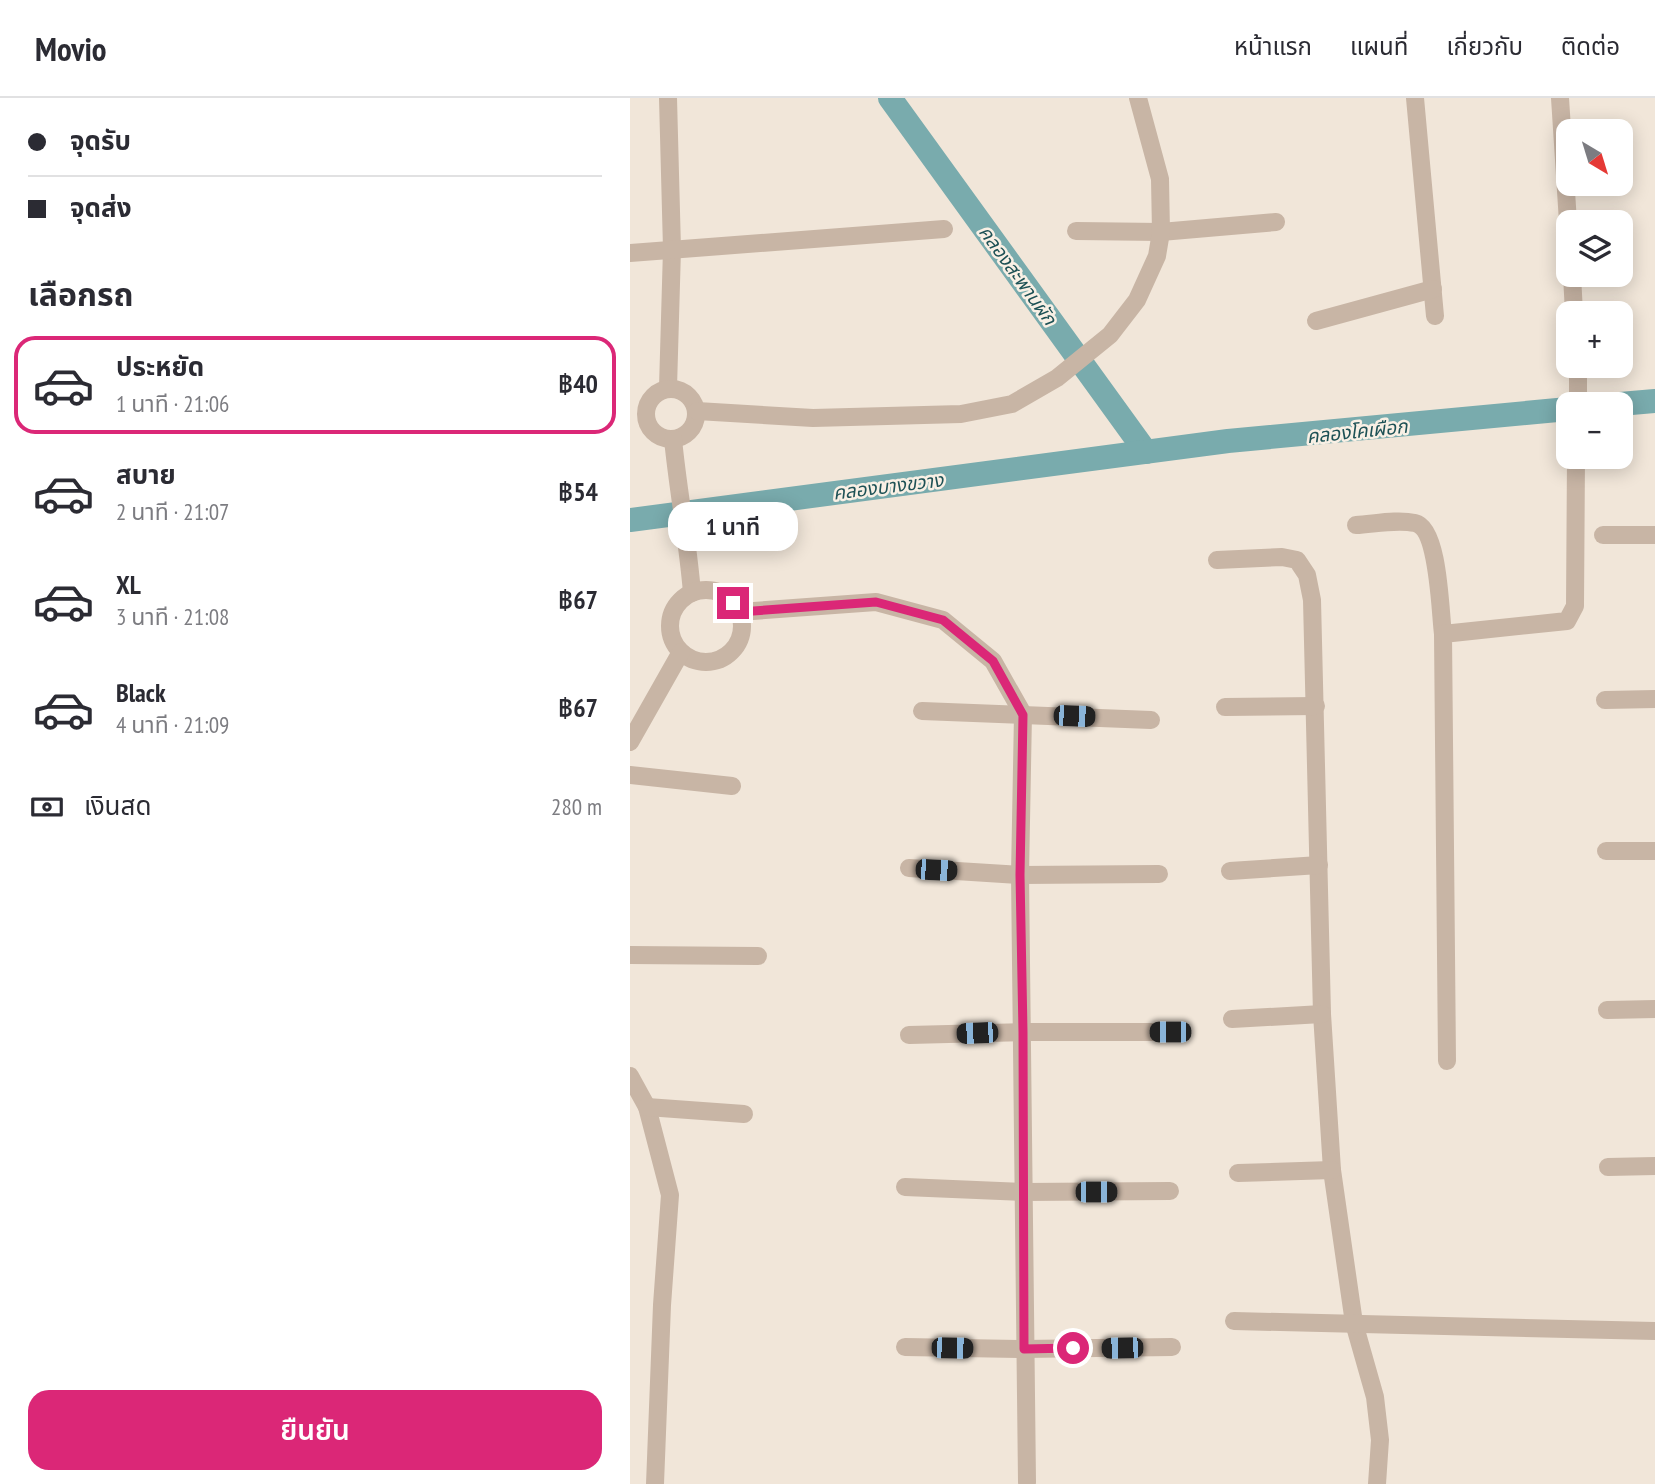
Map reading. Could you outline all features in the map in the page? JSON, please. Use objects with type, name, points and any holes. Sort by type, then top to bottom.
[{"type":"street","points":[[668,98],[673,249],[668,388]]},
{"type":"street","points":[[696,411],[813,418],[961,414],[1012,404],[1058,378],[1110,335],[1138,300],[1157,256],[1161,232],[1160,179],[1138,98]]},
{"type":"street","points":[[1415,98],[1435,316]]},
{"type":"street","points":[[1560,98],[1567,210]]},
{"type":"street","points":[[1076,231],[1161,232],[1276,222]]},
{"type":"street","points":[[630,253],[944,229]]},
{"type":"street","points":[[1316,321],[1433,289]]},
{"type":"street","points":[[668,388],[678,389],[687,394],[693,402],[695,421],[691,430],[683,436],[664,438],[655,434],[648,426],[638,406],[668,388]]},
{"type":"street","points":[[673,439],[692,593]]},
{"type":"street","points":[[1443,634],[1567,621],[1575,606],[1576,469]]},
{"type":"street","points":[[1356,525],[1417,523],[1426,529],[1433,554],[1443,634],[1447,1061]]},
{"type":"street","points":[[1604,536],[1655,535]]},
{"type":"street","points":[[1217,560],[1282,557],[1297,561],[1307,575],[1312,600],[1322,1014],[1332,1170],[1354,1323],[1375,1397],[1380,1440],[1377,1484]]},
{"type":"street","points":[[715,591],[733,603],[739,612],[741,636],[736,647],[715,661],[691,659],[681,652],[674,642],[671,620],[675,608],[682,599],[692,593],[715,591]]},
{"type":"street","points":[[739,612],[876,602],[943,620],[993,661],[1023,715],[1020,875],[1027,1483]]},
{"type":"street","points":[[630,742],[681,652]]},
{"type":"street","points":[[1605,700],[1655,699]]},
{"type":"street","points":[[1225,707],[1316,706]]},
{"type":"street","points":[[922,711],[1151,720]]},
{"type":"street","points":[[630,775],[732,786]]},
{"type":"street","points":[[1606,851],[1655,851]]},
{"type":"street","points":[[1230,871],[1319,865]]},
{"type":"street","points":[[909,869],[1020,875],[1159,874]]},
{"type":"street","points":[[630,954],[758,956]]},
{"type":"street","points":[[1607,1010],[1655,1009]]},
{"type":"street","points":[[1232,1019],[1322,1014]]},
{"type":"street","points":[[909,1035],[1170,1032]]},
{"type":"street","points":[[630,1076],[647,1107],[670,1195],[662,1305],[655,1484]]},
{"type":"street","points":[[647,1107],[744,1114]]},
{"type":"street","points":[[1608,1167],[1655,1166]]},
{"type":"street","points":[[1238,1173],[1332,1170]]},
{"type":"street","points":[[905,1187],[1023,1192],[1170,1191]]},
{"type":"street","points":[[1234,1321],[1655,1331]]},
{"type":"street","points":[[905,1347],[1172,1347]]},
{"type":"waterway","name":"คลองสะพานผัก","points":[[890,98],[1146,452]]},
{"type":"waterway","name":"คลองโคเผือก","points":[[1633,403],[1655,401]]},
{"type":"waterway","name":"คลองบางขวาง","points":[[630,520],[1228,441],[1556,410]]},
{"type":"route","points":[[733,603],[739,612],[876,602],[943,620],[993,661],[1023,715],[1020,875],[1024,1349],[1073,1348]]}]
